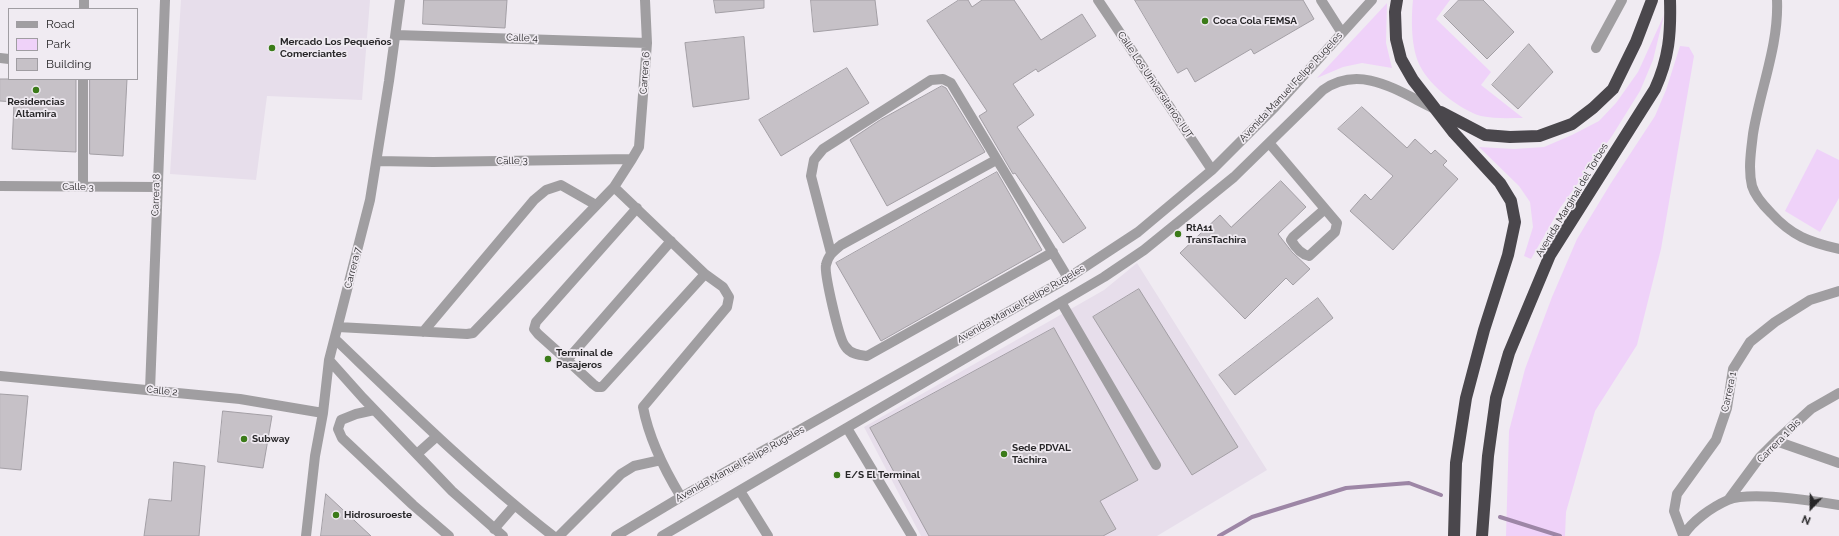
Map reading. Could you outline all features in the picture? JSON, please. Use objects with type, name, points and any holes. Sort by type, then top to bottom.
[{"type":"highway","points":[[1397,0],[1395,12],[1396,39],[1401,59],[1413,80],[1454,133],[1500,183],[1511,201],[1515,222],[1508,255],[1484,330],[1466,398],[1456,463],[1454,536]]},
{"type":"highway","points":[[1436,110],[1485,135],[1510,137],[1539,136],[1572,124],[1593,108],[1613,89],[1636,42],[1652,0]]},
{"type":"highway","name":"Avenida Marginal del Torbes","points":[[1482,536],[1488,456],[1495,406],[1509,353],[1550,255],[1655,89],[1664,70],[1669,49],[1670,0]]},
{"type":"street","name":"Carrera 8","points":[[150,390],[156,187],[165,0]]},
{"type":"street","name":"Carrera 7","points":[[306,536],[315,456],[323,413],[329,360],[370,200],[396,35],[400,0]]},
{"type":"street","name":"Carrera 6","points":[[632,158],[639,147],[647,43],[646,0]]},
{"type":"street","name":"Calle Los Universitarios IUT","points":[[1098,0],[1212,170]]},
{"type":"street","points":[[1321,0],[1342,33]]},
{"type":"street","name":"Avenida Manuel Felipe Rugeles","points":[[616,536],[681,497],[1068,278],[1138,232],[1212,170],[1275,107],[1372,0]]},
{"type":"street","points":[[1596,48],[1622,0]]},
{"type":"street","points":[[1777,0],[1775,37],[1758,109],[1750,157],[1752,186],[1762,204],[1784,228],[1813,243],[1839,249]]},
{"type":"street","name":"Calle 4","points":[[396,35],[647,43]]},
{"type":"street","name":"Avenida Manuel Felipe Rugeles","points":[[662,536],[1104,277],[1144,250],[1234,177],[1270,144],[1323,90],[1334,82],[1358,78],[1376,81],[1436,110]]},
{"type":"street","points":[[831,253],[811,176],[814,160],[822,149],[931,80],[943,79],[951,83],[1068,278]]},
{"type":"street","points":[[83,80],[83,187]]},
{"type":"street","points":[[1270,144],[1337,223],[1335,232],[1309,256],[1305,255],[1293,244],[1291,240],[1325,209]]},
{"type":"street","name":"Calle 3","points":[[377,161],[433,162],[632,158]]},
{"type":"street","points":[[338,328],[474,333],[614,187],[632,158]]},
{"type":"street","points":[[996,160],[841,245],[831,253],[826,266],[829,291],[845,346],[855,355],[867,356],[1053,252]]},
{"type":"street","points":[[423,332],[534,200],[546,190],[560,185],[596,205]]},
{"type":"street","name":"Calle 3","points":[[0,186],[156,187]]},
{"type":"street","points":[[614,187],[706,274],[723,287],[729,297],[727,307],[643,407],[645,419],[661,460],[668,476],[681,497]]},
{"type":"street","points":[[637,208],[536,322],[534,329],[538,334],[593,384],[597,387],[602,387],[706,274]]},
{"type":"street","points":[[567,360],[671,241]]},
{"type":"street","name":"Carrera 1","points":[[1683,536],[1674,511],[1677,494],[1716,440],[1727,408],[1733,369],[1750,342],[1775,322],[1810,300],[1839,291]]},
{"type":"street","points":[[1061,302],[1156,465]]},
{"type":"street","points":[[335,339],[436,437],[514,506],[553,536]]},
{"type":"street","points":[[329,360],[374,410],[452,491],[503,536]]},
{"type":"street","name":"Calle 2","points":[[0,376],[240,399],[323,413]]},
{"type":"street","name":"Carrera 1 Bis","points":[[1729,499],[1760,457],[1776,441],[1811,409],[1839,393]]},
{"type":"street","points":[[374,410],[356,414],[340,420],[338,429],[342,438],[413,505],[450,536]]},
{"type":"street","points":[[847,428],[912,536]]},
{"type":"street","points":[[417,454],[436,437]]},
{"type":"street","points":[[1776,441],[1839,463]]},
{"type":"street","points":[[559,536],[621,474],[634,466],[661,460]]},
{"type":"street","points":[[740,491],[768,536]]},
{"type":"street","points":[[1683,536],[1702,515],[1729,499],[1750,497],[1809,500],[1839,505]]},
{"type":"street","points":[[494,529],[514,506]]},
{"type":"shaded area","name":"Mercado Los Pequeños Comerciantes","points":[[181,0],[370,0],[362,100],[267,96],[256,180],[170,174]]},
{"type":"shaded area","points":[[1137,263],[1267,470],[1157,536],[921,536],[864,427],[1104,290]]},
{"type":"green space","points":[[1413,0],[1450,0],[1436,19],[1491,72],[1481,85],[1523,118],[1492,118],[1481,116],[1455,103],[1438,89],[1425,74],[1417,59],[1413,42]]},
{"type":"green space","points":[[1387,3],[1386,43],[1392,68],[1362,63],[1343,67],[1317,78]]},
{"type":"green space","points":[[1664,15],[1653,60],[1640,91],[1612,136],[1560,208],[1531,259],[1524,256],[1533,227],[1530,202],[1519,186],[1479,147],[1514,149],[1544,147],[1599,121],[1616,103],[1638,72]]},
{"type":"green space","points":[[1680,46],[1689,47],[1694,56],[1661,249],[1637,345],[1595,411],[1566,512],[1565,536],[1506,536],[1509,431],[1525,369],[1552,297],[1577,239],[1611,183],[1655,116],[1666,90]]},
{"type":"green space","points":[[1817,149],[1839,160],[1839,198],[1820,232],[1785,211]]},
{"type":"building","points":[[424,0],[507,0],[505,28],[423,24]]},
{"type":"building","points":[[714,0],[764,0],[764,8],[716,13]]},
{"type":"building","points":[[811,0],[875,0],[878,25],[814,32]]},
{"type":"building","points":[[959,0],[968,0],[972,7],[982,0],[1014,0],[1041,40],[1082,14],[1096,36],[1038,72],[1036,69],[1013,84],[1034,115],[1017,127],[1086,228],[1063,243],[1015,173],[1013,174],[979,116],[987,111],[927,21]]},
{"type":"building","name":"Coca Cola FEMSA","points":[[1135,0],[1303,0],[1314,19],[1254,54],[1251,49],[1195,82],[1187,68],[1178,73]]},
{"type":"building","points":[[1459,0],[1483,0],[1514,32],[1487,59],[1444,16]]},
{"type":"building","points":[[744,37],[749,99],[693,107],[685,43]]},
{"type":"building","points":[[1529,44],[1553,72],[1518,109],[1492,85]]},
{"type":"building","points":[[847,68],[869,103],[781,156],[759,120]]},
{"type":"building","points":[[0,79],[76,80],[76,152],[12,149],[14,102],[0,101]]},
{"type":"building","points":[[90,80],[127,80],[123,156],[90,154]]},
{"type":"building","points":[[942,86],[946,88],[985,152],[887,206],[850,140],[880,120]]},
{"type":"building","points":[[1362,107],[1407,148],[1415,139],[1431,154],[1435,150],[1447,161],[1443,165],[1458,179],[1393,250],[1350,211],[1365,194],[1371,200],[1393,176],[1338,129]]},
{"type":"building","points":[[997,172],[1042,250],[881,341],[836,263]]},
{"type":"building","points":[[1281,181],[1306,207],[1278,234],[1292,252],[1310,269],[1293,285],[1286,278],[1245,319],[1180,253],[1220,215],[1231,227]]},
{"type":"building","points":[[1139,289],[1238,447],[1192,475],[1093,317]]},
{"type":"building","points":[[1318,298],[1333,318],[1235,395],[1219,375]]},
{"type":"building","name":"Sede PDVAL Táchira","points":[[1054,328],[1138,480],[1100,501],[1116,529],[1103,536],[929,536],[870,428]]},
{"type":"building","points":[[0,394],[28,396],[21,470],[0,468]]},
{"type":"building","name":"Subway","points":[[223,411],[272,416],[263,468],[218,462]]},
{"type":"building","points":[[174,462],[205,466],[199,536],[144,536],[149,499],[171,501]]},
{"type":"building","name":"Hidrosuroeste","points":[[326,494],[371,536],[321,536]]},
{"type":"waterway","points":[[1219,536],[1252,517],[1346,488],[1409,483],[1441,495]]},
{"type":"waterway","points":[[1500,517],[1560,536]]},
{"type":"place","name":"Coca Cola FEMSA","points":[[1205,21]]},
{"type":"place","name":"Mercado Los Pequeños Comerciantes","points":[[272,48]]},
{"type":"place","name":"Residencias Altamira","points":[[36,90]]},
{"type":"place","name":"RtA11 TransTachira","points":[[1178,234]]},
{"type":"place","name":"Terminal de Pasajeros","points":[[548,359]]},
{"type":"place","name":"Subway","points":[[244,439]]},
{"type":"place","name":"Sede PDVAL Táchira","points":[[1004,454]]},
{"type":"place","name":"E/S El Terminal","points":[[837,475]]},
{"type":"place","name":"Hidrosuroeste","points":[[336,515]]}]
